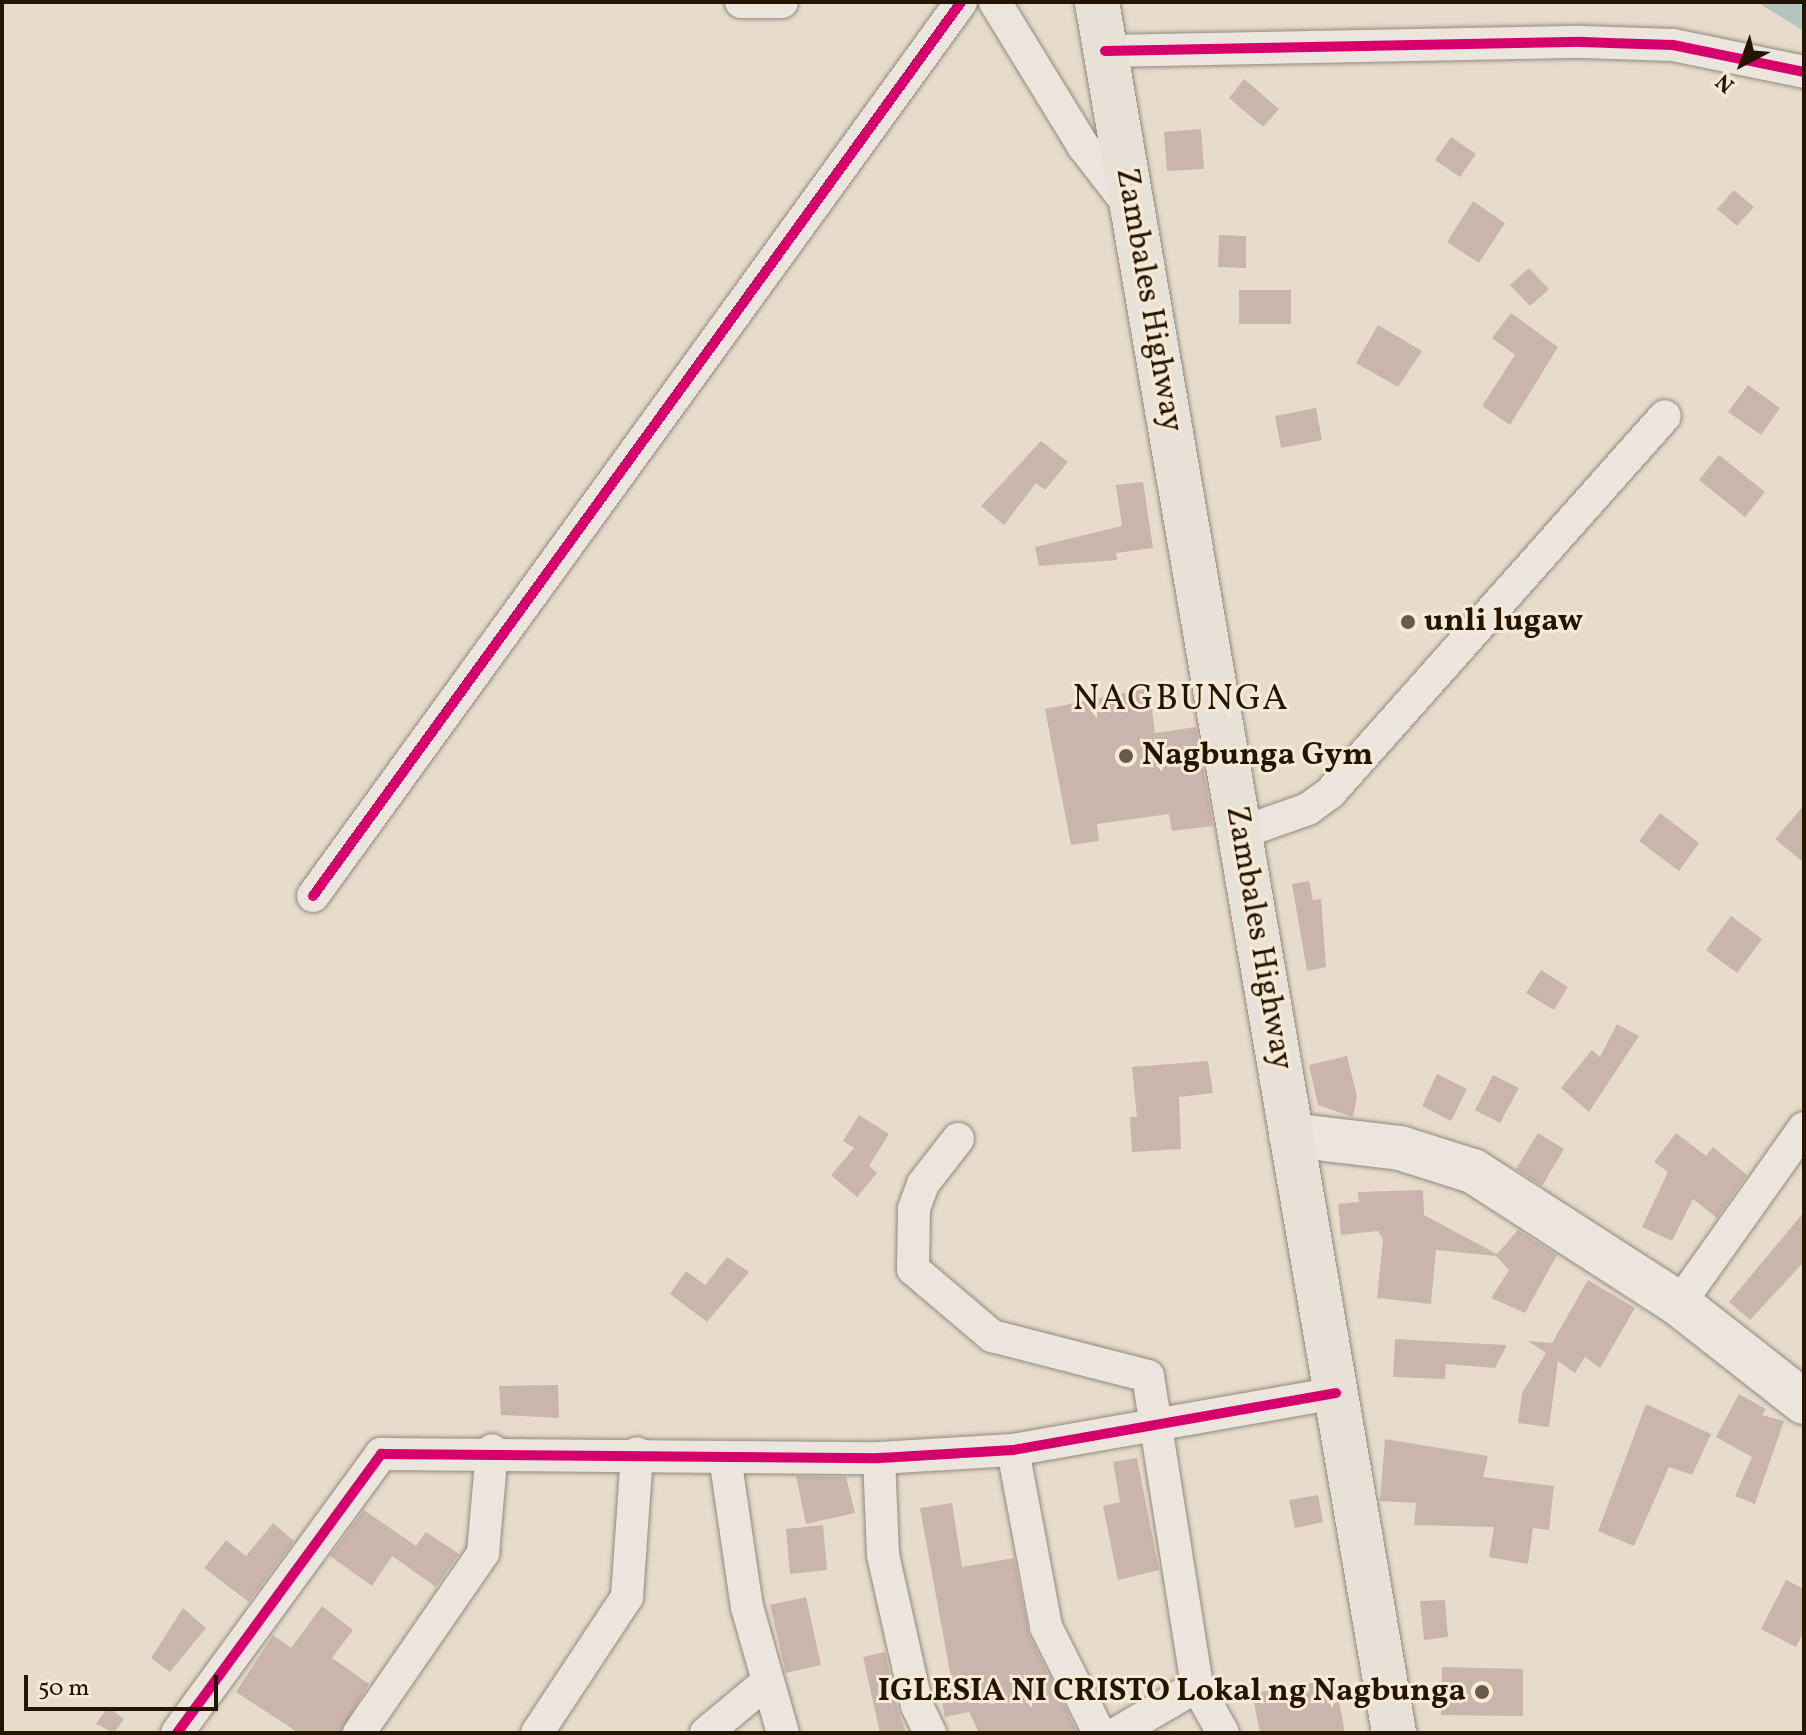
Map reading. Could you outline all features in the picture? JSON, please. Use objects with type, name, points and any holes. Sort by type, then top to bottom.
[{"type":"main road","name":"Zambales Highway","points":[[1097,2],[1394,1733]]},
{"type":"street","points":[[741,2],[782,2]]},
{"type":"street","points":[[313,896],[961,2]]},
{"type":"street","points":[[995,2],[1084,147],[1132,210]]},
{"type":"street","points":[[1105,51],[1582,42],[1673,45],[1804,72]]},
{"type":"street","points":[[1240,833],[1308,809],[1330,793],[1665,416]]},
{"type":"street","points":[[1679,1304],[1804,1128]]},
{"type":"street","points":[[1291,1135],[1400,1148],[1473,1171],[1679,1304],[1804,1402]]},
{"type":"street","points":[[958,1139],[923,1184],[914,1209],[916,1276],[992,1336],[1143,1371],[1155,1424],[1197,1686],[1223,1733]]},
{"type":"street","points":[[177,1733],[381,1454],[492,1450],[879,1458],[1013,1450],[1336,1393]]},
{"type":"street","points":[[359,1733],[483,1553],[492,1450]]},
{"type":"street","points":[[1013,1450],[1046,1627],[1099,1733]]},
{"type":"street","points":[[537,1733],[627,1597],[637,1453]]},
{"type":"street","points":[[725,1457],[766,1683],[783,1733]]},
{"type":"street","points":[[879,1458],[883,1555],[917,1706],[930,1733]]},
{"type":"street","points":[[706,1733],[766,1683]]},
{"type":"street","points":[[1117,1733],[1197,1686]]},
{"type":"shaded area","points":[[1757,2],[1804,2],[1804,31],[1786,20]]},
{"type":"building","points":[[1244,79],[1279,109],[1263,127],[1229,98]]},
{"type":"building","points":[[1201,129],[1204,169],[1167,171],[1164,132]]},
{"type":"building","points":[[1451,137],[1476,154],[1460,177],[1435,160]]},
{"type":"building","points":[[1734,190],[1754,207],[1737,226],[1717,209]]},
{"type":"building","points":[[1473,201],[1505,223],[1479,263],[1447,242]]},
{"type":"building","points":[[1219,235],[1246,236],[1246,268],[1218,267]]},
{"type":"building","points":[[1529,268],[1549,289],[1530,306],[1510,285]]},
{"type":"building","points":[[1239,290],[1291,290],[1291,324],[1239,324]]},
{"type":"building","points":[[1511,313],[1558,347],[1510,425],[1482,406],[1515,355],[1492,338]]},
{"type":"building","points":[[1378,325],[1422,351],[1398,387],[1356,363]]},
{"type":"building","points":[[1748,385],[1780,408],[1761,435],[1728,412]]},
{"type":"building","points":[[1316,408],[1322,440],[1281,448],[1275,416]]},
{"type":"building","points":[[1041,441],[1068,462],[1045,490],[1036,483],[1004,525],[981,506]]},
{"type":"building","points":[[1719,455],[1765,492],[1745,517],[1699,480]]},
{"type":"building","points":[[1143,482],[1153,548],[1116,553],[1117,560],[1039,566],[1035,547],[1122,526],[1116,485]]},
{"type":"building","points":[[1149,688],[1155,733],[1196,727],[1213,826],[1172,831],[1169,814],[1097,824],[1099,841],[1071,845],[1045,709]]},
{"type":"building","points":[[1804,805],[1804,863],[1775,839]]},
{"type":"building","points":[[1660,813],[1699,843],[1679,871],[1639,841]]},
{"type":"building","points":[[1309,881],[1313,900],[1321,899],[1326,967],[1307,971],[1292,884]]},
{"type":"building","points":[[1731,916],[1762,939],[1737,973],[1706,950]]},
{"type":"building","points":[[1541,970],[1568,987],[1554,1010],[1526,993]]},
{"type":"building","points":[[1617,1024],[1639,1036],[1589,1112],[1561,1088],[1592,1050],[1600,1057]]},
{"type":"building","points":[[1347,1056],[1357,1096],[1353,1117],[1318,1105],[1309,1065]]},
{"type":"building","points":[[1208,1061],[1213,1093],[1179,1097],[1181,1149],[1132,1152],[1130,1117],[1137,1117],[1132,1067]]},
{"type":"building","points":[[1437,1074],[1467,1089],[1451,1121],[1422,1106]]},
{"type":"building","points":[[1493,1075],[1519,1088],[1500,1123],[1475,1110]]},
{"type":"building","points":[[859,1115],[889,1134],[869,1166],[877,1173],[857,1197],[831,1175],[854,1148],[843,1141]]},
{"type":"building","points":[[1538,1133],[1564,1149],[1542,1186],[1516,1169]]},
{"type":"building","points":[[1676,1133],[1706,1156],[1713,1147],[1747,1175],[1717,1218],[1693,1199],[1672,1241],[1642,1227],[1668,1172],[1654,1162]]},
{"type":"building","points":[[1423,1190],[1424,1215],[1497,1254],[1518,1230],[1557,1255],[1525,1313],[1491,1298],[1509,1270],[1496,1256],[1436,1250],[1431,1304],[1377,1298],[1383,1240],[1378,1231],[1341,1235],[1338,1204],[1359,1202],[1358,1192]]},
{"type":"building","points":[[1804,1212],[1804,1262],[1750,1320],[1729,1302]]},
{"type":"building","points":[[727,1257],[749,1272],[707,1322],[670,1294],[686,1271],[705,1285]]},
{"type":"building","points":[[1588,1280],[1635,1308],[1600,1368],[1585,1357],[1575,1373],[1558,1361],[1549,1427],[1518,1423],[1522,1393],[1546,1353],[1528,1341],[1552,1343]]},
{"type":"building","points":[[1395,1339],[1507,1345],[1495,1368],[1446,1364],[1445,1379],[1393,1377]]},
{"type":"building","points":[[558,1385],[559,1418],[501,1415],[499,1386]]},
{"type":"building","points":[[1739,1394],[1766,1409],[1762,1415],[1784,1421],[1755,1504],[1735,1496],[1752,1457],[1716,1437]]},
{"type":"building","points":[[1646,1404],[1711,1434],[1692,1475],[1669,1467],[1634,1546],[1598,1531]]},
{"type":"building","points":[[1385,1439],[1488,1456],[1483,1477],[1554,1486],[1549,1530],[1533,1528],[1528,1564],[1489,1557],[1494,1527],[1414,1525],[1416,1503],[1380,1501]]},
{"type":"building","points":[[1137,1458],[1159,1570],[1118,1580],[1103,1506],[1120,1502],[1113,1462]]},
{"type":"building","points":[[796,1476],[846,1477],[855,1513],[806,1524]]},
{"type":"building","points":[[1318,1495],[1323,1522],[1295,1528],[1289,1500]]},
{"type":"building","points":[[952,1503],[962,1567],[1014,1558],[1029,1635],[1078,1733],[979,1733],[969,1712],[945,1717],[940,1692],[953,1689],[920,1508]]},
{"type":"building","points":[[364,1510],[416,1546],[426,1532],[459,1554],[436,1587],[392,1556],[372,1586],[330,1556]]},
{"type":"building","points":[[273,1523],[294,1541],[249,1602],[204,1568],[226,1540],[246,1556]]},
{"type":"building","points":[[823,1525],[827,1570],[790,1574],[786,1529]]},
{"type":"building","points":[[1786,1580],[1804,1589],[1804,1631],[1796,1647],[1761,1629]]},
{"type":"building","points":[[806,1597],[821,1665],[786,1673],[770,1605]]},
{"type":"building","points":[[1445,1600],[1448,1637],[1424,1640],[1420,1601]]},
{"type":"building","points":[[322,1606],[353,1630],[332,1658],[369,1684],[340,1733],[299,1733],[236,1692],[273,1635],[291,1648]]},
{"type":"building","points":[[183,1608],[206,1628],[170,1672],[151,1658]]},
{"type":"building","points":[[885,1652],[906,1733],[880,1733],[863,1657]]},
{"type":"building","name":"IGLESIA NI CRISTO Lokal ng Nagbunga","points":[[1442,1667],[1523,1669],[1523,1716],[1441,1715]]},
{"type":"building","points":[[1335,1679],[1345,1733],[1260,1733],[1252,1693]]},
{"type":"building","points":[[108,1707],[124,1719],[114,1733],[96,1724]]},
{"type":"cycle path","points":[[313,896],[961,2]]},
{"type":"cycle path","points":[[1105,51],[1582,42],[1673,45],[1804,72]]},
{"type":"cycle path","points":[[177,1733],[381,1454],[879,1458],[1013,1450],[1336,1393]]},
{"type":"place","name":"unli lugaw","points":[[1408,622]]},
{"type":"place","name":"Nagbunga Gym","points":[[1126,756]]},
{"type":"place","name":"IGLESIA NI CRISTO Lokal ng Nagbunga","points":[[1482,1692]]},
{"type":"district","name":"NAGBUNGA","points":[[1181,701]]}]
